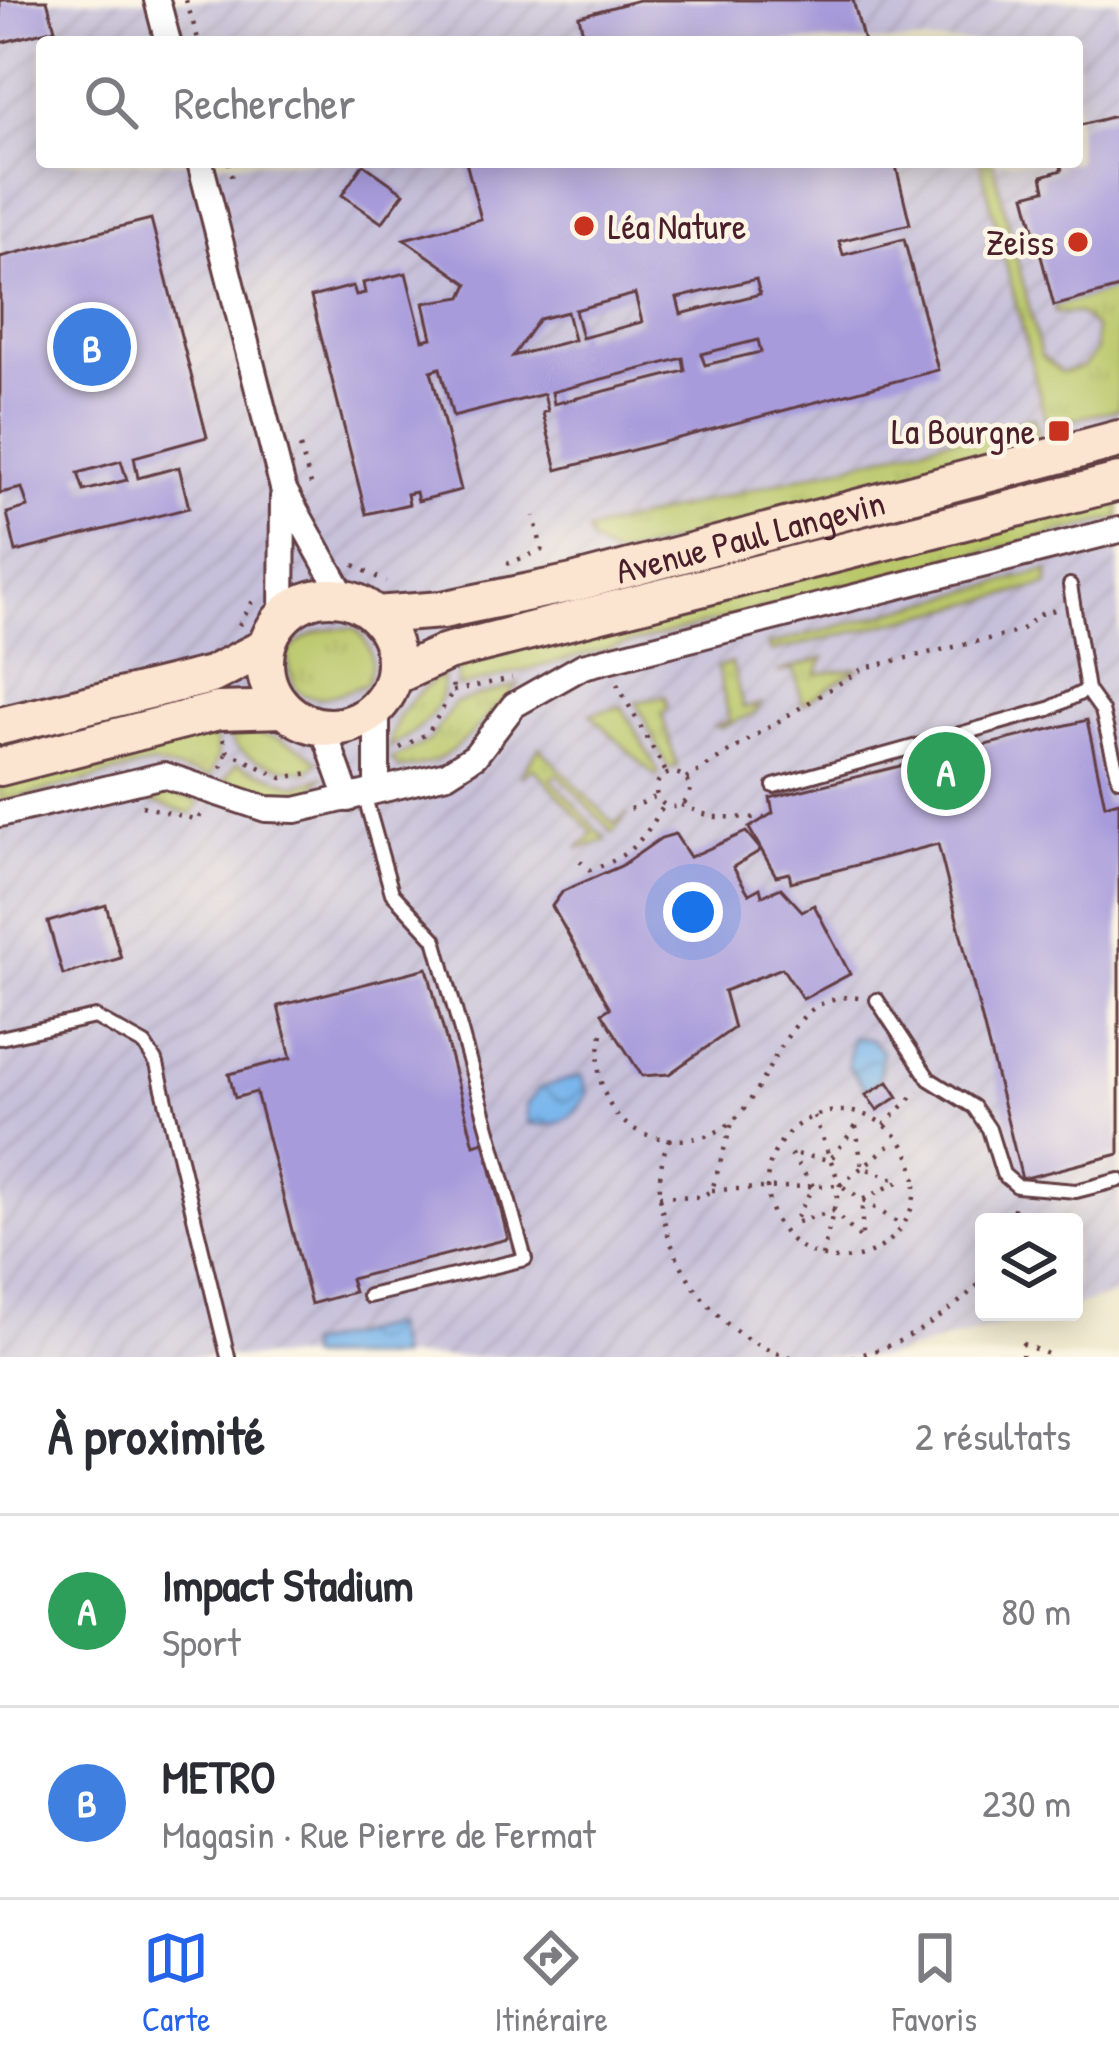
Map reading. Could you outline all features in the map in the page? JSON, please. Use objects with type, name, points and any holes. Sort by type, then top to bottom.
[{"type":"main road","name":"Avenue Paul Langevin","points":[[370,599],[442,610],[573,583],[1119,439]]},
{"type":"main road","name":"Avenue Paul Langevin","points":[[394,676],[447,652],[1119,482]]},
{"type":"main road","points":[[0,726],[211,675],[269,618],[311,600],[370,599],[395,654],[394,676],[377,708],[362,720],[323,728],[284,710],[218,711],[0,767]]},
{"type":"main road","points":[[269,618],[264,669],[284,710]]},
{"type":"street","points":[[157,0],[166,36]]},
{"type":"street","points":[[202,168],[283,488],[269,618]]},
{"type":"street","points":[[283,488],[370,599]]},
{"type":"street","points":[[0,814],[164,775],[266,809],[296,810],[447,774],[475,756],[514,705],[584,666],[1119,530]]},
{"type":"street","points":[[363,794],[377,708]]},
{"type":"street","points":[[323,728],[363,794]]},
{"type":"lane","points":[[1070,584],[1087,690],[1102,711],[1119,779]]},
{"type":"lane","points":[[774,786],[1049,709],[1087,690]]},
{"type":"lane","points":[[363,794],[392,893],[435,939],[525,1259],[369,1296]]},
{"type":"lane","points":[[877,1000],[929,1079],[974,1107],[989,1129],[1003,1174],[1017,1186],[1076,1191],[1119,1180]]},
{"type":"lane","points":[[0,1038],[95,1017],[145,1045],[157,1064],[228,1357]]},
{"type":"path","points":[[187,0],[197,36]]},
{"type":"path","points":[[230,168],[234,196]]},
{"type":"path","points":[[294,430],[312,490]]},
{"type":"path","points":[[503,566],[542,550],[534,515]]},
{"type":"path","points":[[343,556],[370,599]]},
{"type":"path","points":[[614,680],[667,774],[686,779],[864,668],[1018,632],[1041,614],[1075,605]]},
{"type":"path","points":[[229,636],[269,618]]},
{"type":"path","points":[[390,754],[428,734],[453,691],[529,672]]},
{"type":"path","points":[[219,728],[227,751],[282,778],[305,778],[322,767]]},
{"type":"path","points":[[664,805],[656,785],[667,774]]},
{"type":"path","points":[[681,805],[690,790],[686,779]]},
{"type":"path","points":[[630,809],[657,796]]},
{"type":"path","points":[[664,805],[681,805],[712,817],[764,818]]},
{"type":"path","points":[[580,861],[590,870],[615,862],[643,842],[664,805]]},
{"type":"path","points":[[712,1190],[731,1123],[796,1026],[822,1002],[848,996],[877,1000]]},
{"type":"path","points":[[602,1034],[596,1060],[601,1087],[615,1114],[644,1138],[669,1139],[731,1123]]},
{"type":"path","points":[[884,1125],[929,1079]]},
{"type":"path","points":[[838,1111],[884,1125],[912,1163],[916,1187],[903,1226],[881,1248],[859,1258],[822,1256],[790,1240],[775,1220],[767,1188],[776,1148],[814,1116],[838,1111]]},
{"type":"path","points":[[814,1116],[840,1185],[903,1226]]},
{"type":"path","points":[[830,1160],[856,1126],[862,1167]]},
{"type":"path","points":[[822,1256],[840,1185],[898,1138]]},
{"type":"path","points":[[669,1139],[656,1179],[676,1256],[709,1303],[747,1337],[791,1357]]},
{"type":"path","points":[[812,1186],[790,1153],[830,1160]]},
{"type":"path","points":[[862,1167],[900,1180],[862,1200]]},
{"type":"path","points":[[658,1196],[840,1185]]},
{"type":"path","points":[[812,1186],[794,1222],[833,1211]]},
{"type":"path","points":[[833,1211],[862,1240],[862,1200]]},
{"type":"path","points":[[852,1357],[919,1332],[952,1311],[975,1288]]},
{"type":"path","points":[[1022,1357],[1023,1344],[1055,1357]]},
{"type":"shaded area","points":[[0,0],[1119,0],[1119,1294],[1083,1304],[1083,1213],[975,1213],[975,1321],[1019,1321],[885,1357],[0,1357]]},
{"type":"green space","points":[[982,168],[994,168],[1041,355],[1061,372],[1083,367],[1096,351],[1095,328],[1078,313],[1055,313],[1054,306],[1119,288],[1119,409],[1047,425]]},
{"type":"green space","points":[[1034,417],[1041,448],[614,557],[591,542],[588,531]]},
{"type":"green space","points":[[1119,456],[1119,473],[451,636],[449,627]]},
{"type":"green space","points":[[1119,493],[1119,518],[459,687],[457,665]]},
{"type":"green space","points":[[1048,570],[1048,585],[771,652],[768,645]]},
{"type":"green space","points":[[354,628],[370,654],[366,684],[323,697],[302,694],[294,686],[288,653],[317,632]]},
{"type":"green space","points":[[824,658],[817,674],[859,668],[803,704],[794,670],[777,672]]},
{"type":"green space","points":[[732,663],[743,708],[761,704],[753,714],[721,728],[715,726],[730,721],[717,667]]},
{"type":"green space","points":[[443,674],[435,710],[411,734],[389,747],[395,725],[408,705]]},
{"type":"green space","points":[[520,684],[452,751],[419,766],[399,768],[391,759],[429,741],[455,703]]},
{"type":"green space","points":[[665,696],[668,708],[662,714],[677,767],[668,768],[636,702]]},
{"type":"green space","points":[[622,706],[659,773],[656,777],[590,714]]},
{"type":"green space","points":[[213,729],[218,756],[209,777],[152,764],[0,802],[0,782]]},
{"type":"green space","points":[[226,729],[287,742],[318,762],[308,771],[260,761],[238,748]]},
{"type":"green space","points":[[539,747],[614,824],[628,813],[613,833],[558,774],[551,778],[606,840],[577,849],[593,833],[534,768],[520,777]]},
{"type":"green space","points":[[236,764],[298,786],[324,776],[304,797],[272,798],[224,780]]},
{"type":"green space","points":[[164,791],[201,802],[191,814],[132,796]]},
{"type":"water","points":[[852,1036],[871,1040],[882,1051],[879,1081],[866,1089],[848,1066]]},
{"type":"water","points":[[582,1075],[588,1093],[578,1109],[556,1123],[528,1123],[526,1105],[539,1088]]},
{"type":"water","points":[[392,1325],[399,1357],[308,1357],[306,1345]]},
{"type":"building","points":[[0,0],[47,0],[55,29],[0,43]]},
{"type":"building","points":[[639,0],[853,0],[862,36],[584,36],[579,16]]},
{"type":"building","name":"Zeiss","points":[[1119,115],[1119,288],[1054,306],[1025,195],[1045,190],[1042,176],[1062,168],[1083,168],[1083,124]]},
{"type":"building","points":[[360,168],[369,168],[404,193],[382,223],[342,195]]},
{"type":"building","points":[[468,168],[896,168],[910,224],[839,241],[843,255],[904,239],[938,370],[557,470],[543,413],[548,411],[544,394],[453,417],[440,368],[431,371],[461,490],[418,501],[416,492],[407,494],[409,504],[366,514],[311,297],[353,286],[356,295],[365,293],[363,283],[406,273],[423,340],[432,338],[424,303],[462,297],[468,284],[404,239],[481,219]],"holes":[[[756,279],[760,294],[681,314],[677,298]],[[635,294],[642,322],[582,338],[575,310]],[[567,312],[574,340],[513,356],[539,319]],[[758,340],[761,352],[705,365],[701,354]],[[683,358],[685,371],[554,404],[552,392]]]},
{"type":"building","points":[[151,219],[207,437],[134,457],[138,478],[179,467],[189,508],[16,552],[7,513],[28,507],[22,488],[0,493],[0,257]],"holes":[[[121,461],[127,480],[84,491],[78,473]]]},
{"type":"building","points":[[1087,720],[1105,805],[1119,801],[1119,1154],[1022,1179],[938,844],[791,882],[789,873],[776,876],[749,828],[773,813],[770,798]]},
{"type":"building","points":[[746,832],[761,850],[733,867],[749,894],[760,888],[762,896],[781,888],[802,911],[814,905],[850,974],[803,999],[782,968],[724,991],[734,1028],[669,1074],[642,1076],[602,1013],[610,1008],[552,906],[563,891],[621,866],[661,838],[675,834],[690,857]]},
{"type":"building","points":[[106,905],[121,958],[63,975],[48,922]]},
{"type":"building","points":[[427,968],[474,1145],[484,1142],[508,1239],[350,1279],[354,1292],[311,1304],[256,1092],[235,1098],[229,1074],[291,1058],[278,1006]]},
{"type":"building","points":[[888,1082],[898,1097],[877,1110],[866,1095]]},
{"type":"place","name":"Léa Nature","points":[[584,226]]},
{"type":"place","name":"Zeiss","points":[[1078,242]]},
{"type":"place","name":"METRO","points":[[92,347]]},
{"type":"place","name":"La Bourgne","points":[[1059,431]]},
{"type":"place","name":"Impact Stadium","points":[[946,771]]}]
